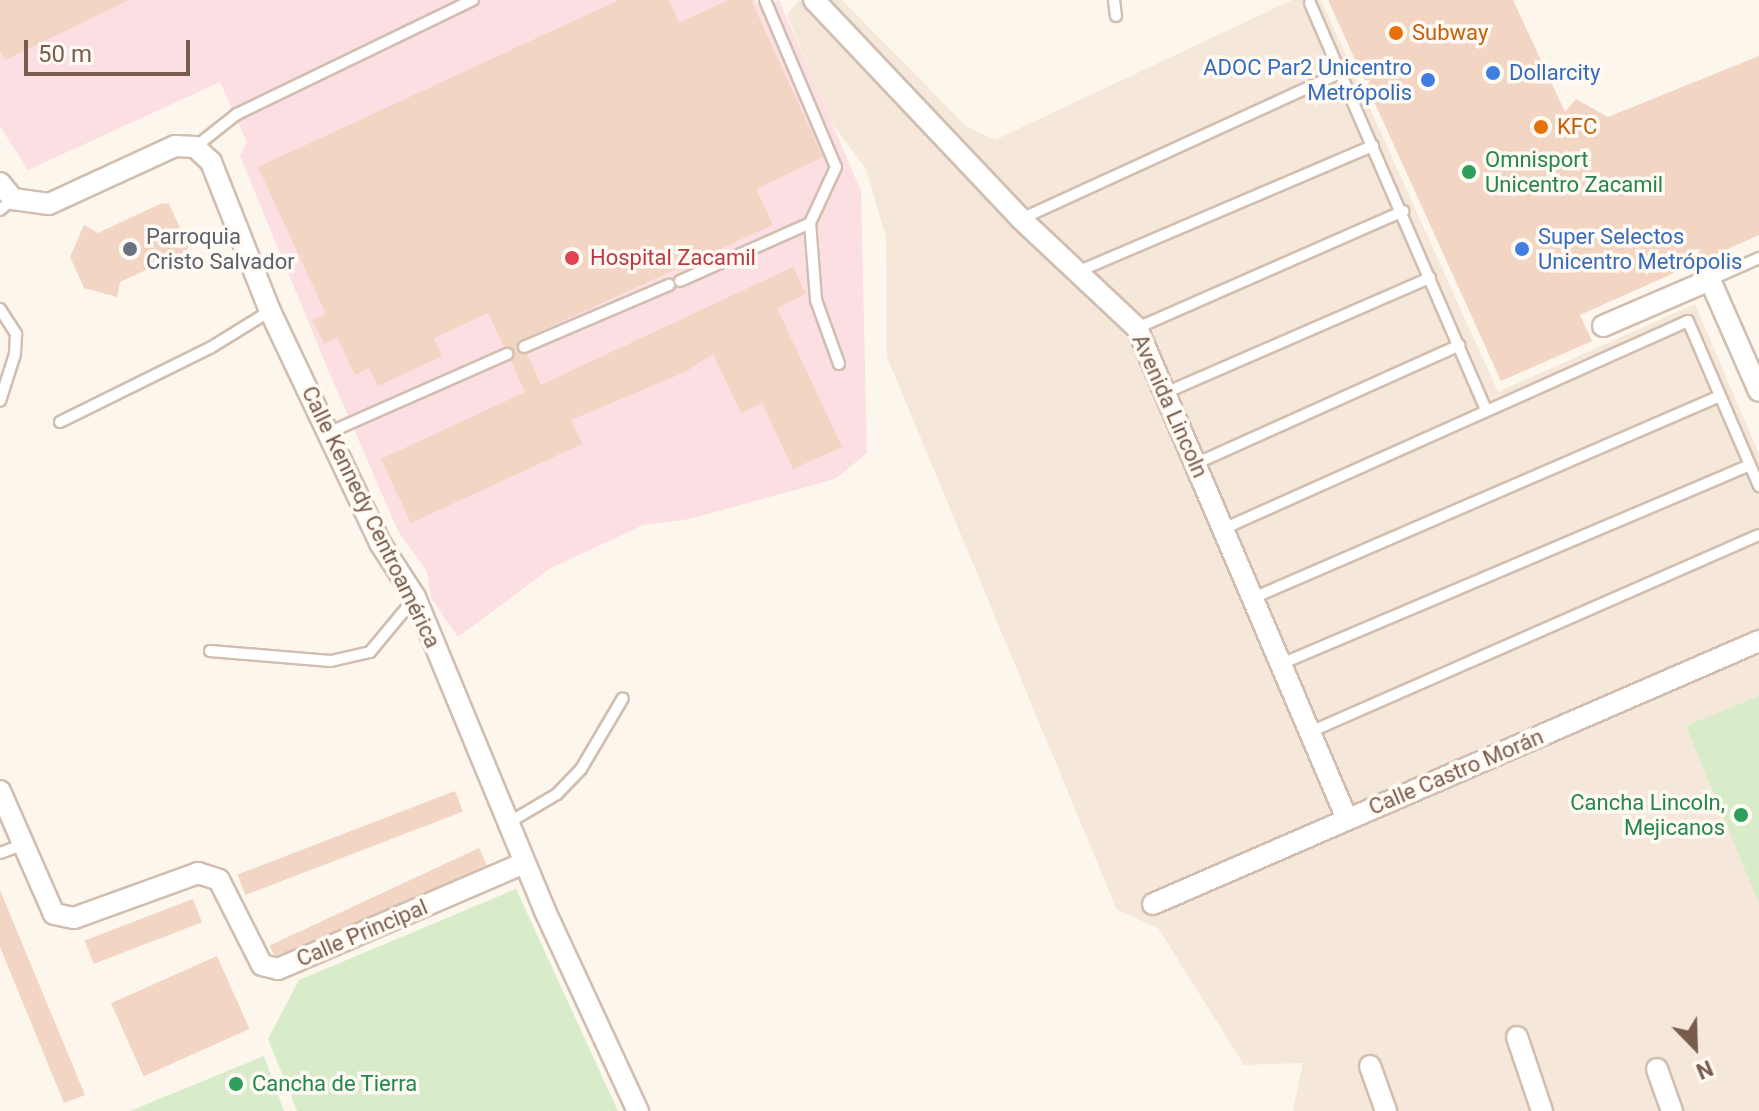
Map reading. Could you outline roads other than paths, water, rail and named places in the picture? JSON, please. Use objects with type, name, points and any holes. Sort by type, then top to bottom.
[{"type":"street","name":"Avenida Lincoln","points":[[814,0],[1021,219],[1137,328],[1347,819]]},
{"type":"street","points":[[4,197],[49,204],[175,146],[195,147]]},
{"type":"street","name":"Calle Kennedy Centroamérica","points":[[195,147],[211,162],[270,311],[380,543],[415,597],[524,863],[638,1111]]},
{"type":"street","points":[[1603,326],[1710,280],[1757,378]]},
{"type":"street","name":"Calle Castro Morán","points":[[1153,904],[1759,641]]},
{"type":"street","name":"Calle Principal","points":[[0,791],[54,914],[74,918],[198,873],[219,880],[262,965],[278,969],[524,863]]},
{"type":"street","points":[[1517,1037],[1542,1111]]},
{"type":"street","points":[[1370,1066],[1386,1111]]},
{"type":"street","points":[[1657,1069],[1672,1111]]},
{"type":"lane","points":[[195,147],[237,114],[446,5],[473,0]]},
{"type":"lane","points":[[765,0],[836,167],[810,223],[816,300],[839,364]]},
{"type":"lane","points":[[1114,0],[1116,16]]},
{"type":"lane","points":[[1310,3],[1403,211],[1486,409]]},
{"type":"lane","points":[[1021,219],[1342,72]]},
{"type":"lane","points":[[1077,272],[1373,146]]},
{"type":"lane","points":[[1137,328],[1403,211]]},
{"type":"lane","points":[[524,347],[810,223]]},
{"type":"lane","points":[[1710,280],[1759,258]]},
{"type":"lane","points":[[1165,393],[1430,278]]},
{"type":"lane","points":[[0,309],[16,334],[15,354],[0,401]]},
{"type":"lane","points":[[60,422],[210,348],[270,311]]},
{"type":"lane","points":[[1223,529],[1688,321],[1759,486]]},
{"type":"lane","points":[[1195,464],[1460,345]]},
{"type":"lane","points":[[328,433],[507,354]]},
{"type":"lane","points":[[1253,598],[1720,396]]},
{"type":"lane","points":[[1281,664],[1750,465]]},
{"type":"lane","points":[[1310,732],[1759,535]]},
{"type":"lane","points":[[210,651],[331,661],[370,652],[415,597]]},
{"type":"lane","points":[[508,824],[557,794],[581,769],[623,698]]},
{"type":"lane","points":[[0,853],[22,845]]},
{"type":"place","name":"Subway","points":[[1396,33]]},
{"type":"place","name":"Dollarcity","points":[[1493,73]]},
{"type":"place","name":"ADOC Par2 Unicentro Metrópolis","points":[[1428,80]]},
{"type":"place","name":"KFC","points":[[1541,127]]},
{"type":"place","name":"Omnisport Unicentro Zacamil","points":[[1469,172]]},
{"type":"place","name":"Parroquia Cristo Salvador","points":[[130,249]]},
{"type":"place","name":"Super Selectos Unicentro Metrópolis","points":[[1522,249]]},
{"type":"place","name":"Hospital Zacamil","points":[[572,258]]},
{"type":"place","name":"Cancha Lincoln, Mejicanos","points":[[1741,815]]},
{"type":"place","name":"Cancha de Tierra","points":[[236,1084]]}]
